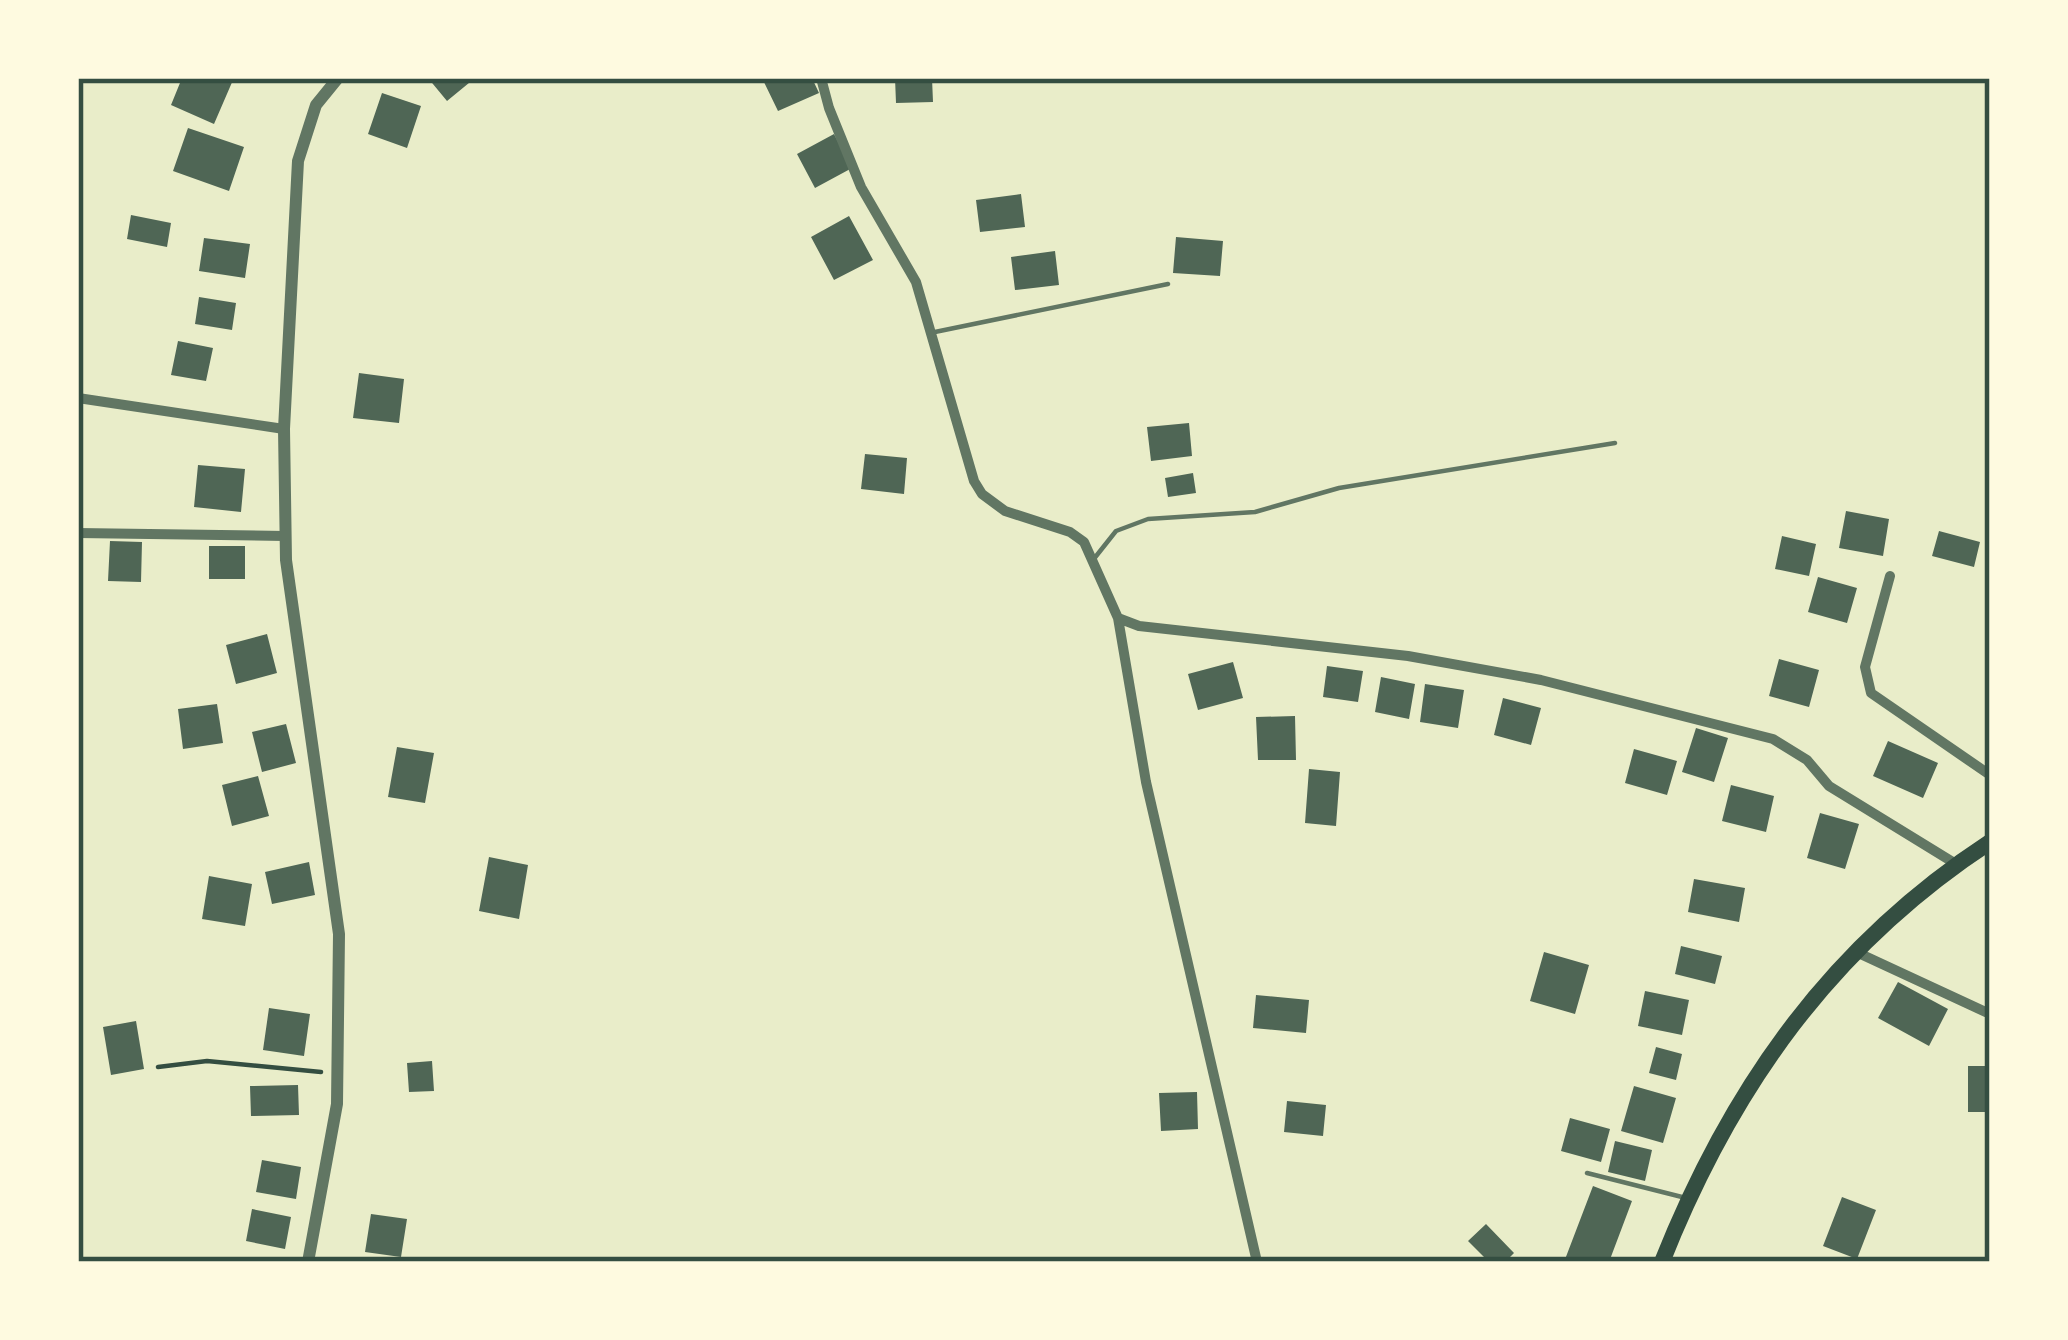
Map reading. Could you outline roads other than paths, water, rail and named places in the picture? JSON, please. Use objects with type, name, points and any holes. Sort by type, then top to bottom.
[{"type":"main road","points":[[1662,1262],[1711,1148],[1801,1010],[1854,951],[1990,842]]},
{"type":"street","points":[[308,1262],[339,1074],[339,934],[285,536],[284,429],[298,161],[316,105],[338,78]]},
{"type":"street","points":[[821,78],[862,187],[916,282],[960,442],[982,494],[1023,520],[1070,532],[1084,542],[1118,618],[1146,782],[1257,1262]]},
{"type":"street","points":[[78,398],[284,429]]},
{"type":"street","points":[[78,533],[285,536]]},
{"type":"street","points":[[1889,576],[1865,668],[1871,693],[1990,775]]},
{"type":"street","points":[[1118,618],[1139,626],[1408,656],[1519,676],[1773,739],[1807,760],[1829,786],[1956,865]]},
{"type":"street","points":[[1854,951],[1990,1015]]},
{"type":"lane","points":[[930,333],[1168,284]]},
{"type":"lane","points":[[1093,560],[1116,531],[1148,519],[1255,512],[1339,488],[1615,443]]},
{"type":"lane","points":[[1587,1173],[1687,1198]]}]
